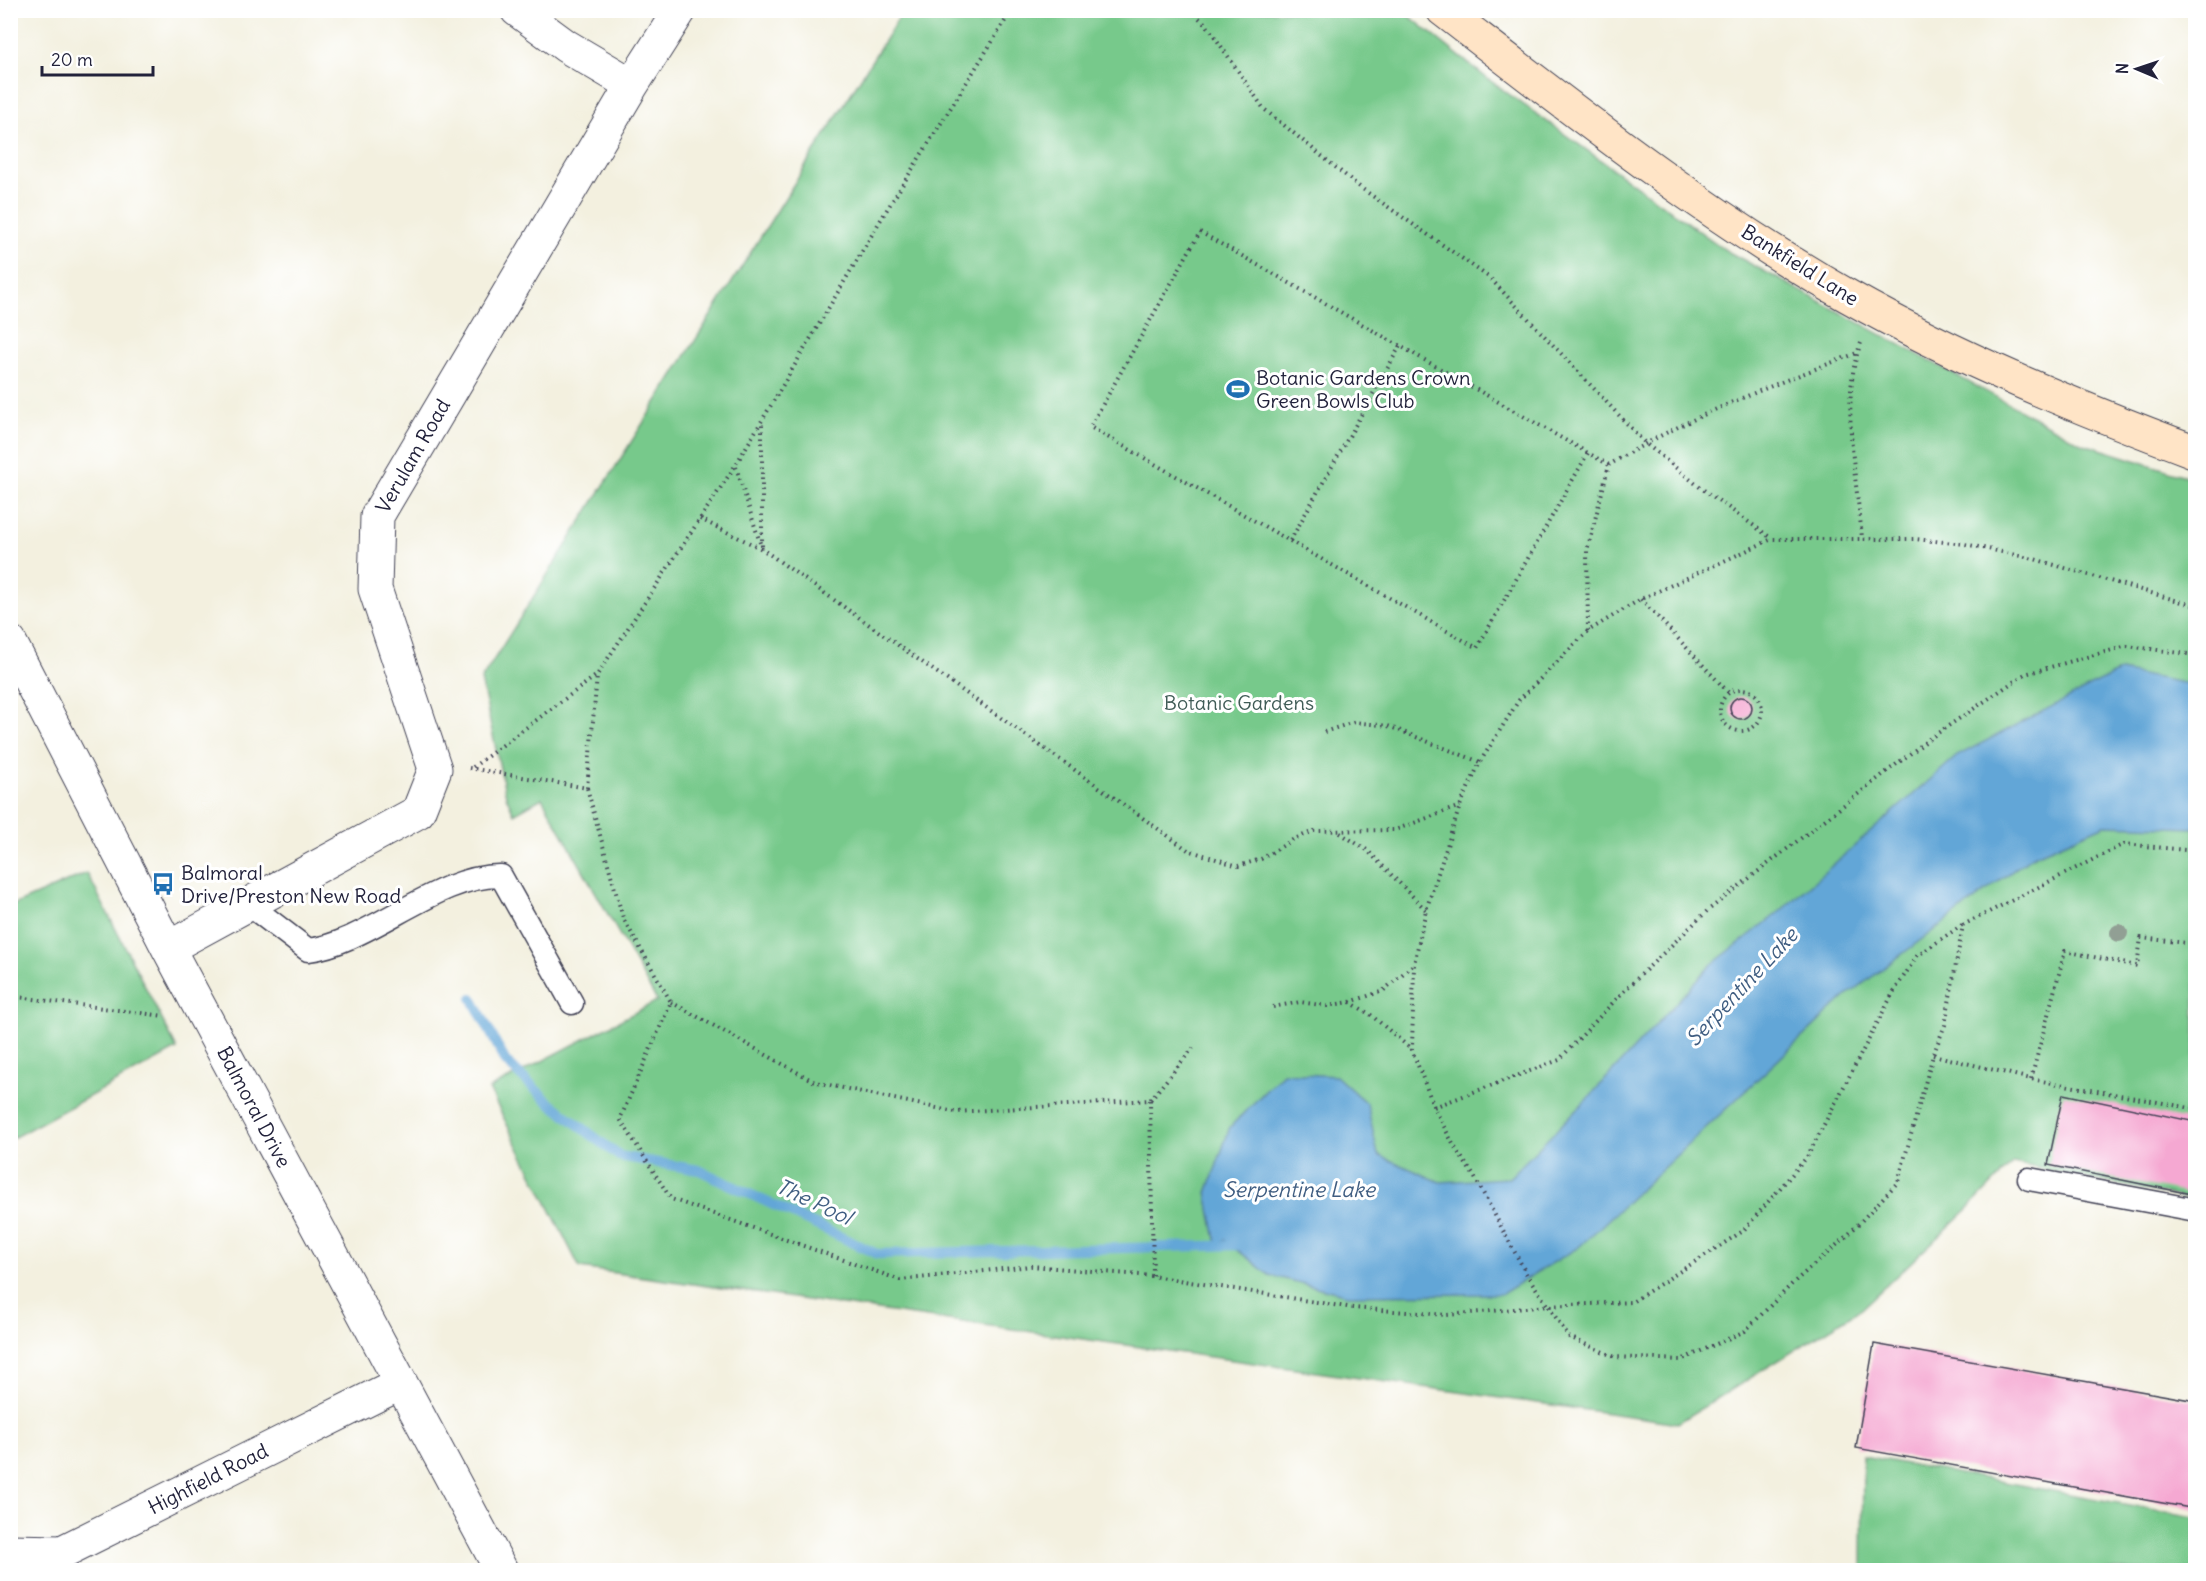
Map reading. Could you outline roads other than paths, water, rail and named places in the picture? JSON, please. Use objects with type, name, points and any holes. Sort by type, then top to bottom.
[{"type":"main road","name":"Bankfield Lane","points":[[1443,10],[1696,200],[1847,296],[2003,375],[2196,452]]},
{"type":"street","points":[[517,10],[566,46],[632,85]]},
{"type":"street","name":"Verulam Road","points":[[248,904],[418,812],[435,769],[375,588],[377,516],[632,85],[680,10]]},
{"type":"street","name":"Balmoral Drive","points":[[10,642],[168,948],[210,1022],[399,1384],[501,1570]]},
{"type":"street","points":[[168,948],[248,904]]},
{"type":"street","name":"Highfield Road","points":[[10,1551],[62,1552],[399,1384]]},
{"type":"lane","points":[[248,904],[308,950],[328,948],[380,920],[480,875],[501,876],[572,1003]]},
{"type":"lane","points":[[2029,1179],[2196,1210]]},
{"type":"water","name":"Serpentine Lake","points":[[2120,671],[2195,685],[2195,828],[2105,825],[2031,857],[1844,998],[1579,1247],[1502,1294],[1347,1295],[1269,1275],[1225,1240],[1217,1245],[1207,1193],[1230,1127],[1283,1073],[1336,1076],[1367,1104],[1378,1155],[1440,1182],[1509,1178],[1590,1096],[1711,965],[1778,913],[1957,756]]},
{"type":"waterway","name":"The Pool","points":[[472,998],[506,1062],[550,1103],[619,1156],[699,1170],[877,1254],[1246,1245]]},
{"type":"place","name":"Botanic Gardens Crown Green Bowls Club","points":[[1238,389]]},
{"type":"place","name":"Balmoral Drive/Preston New Road","points":[[163,884]]},
{"type":"park label","name":"Botanic Gardens","points":[[1239,703]]}]
